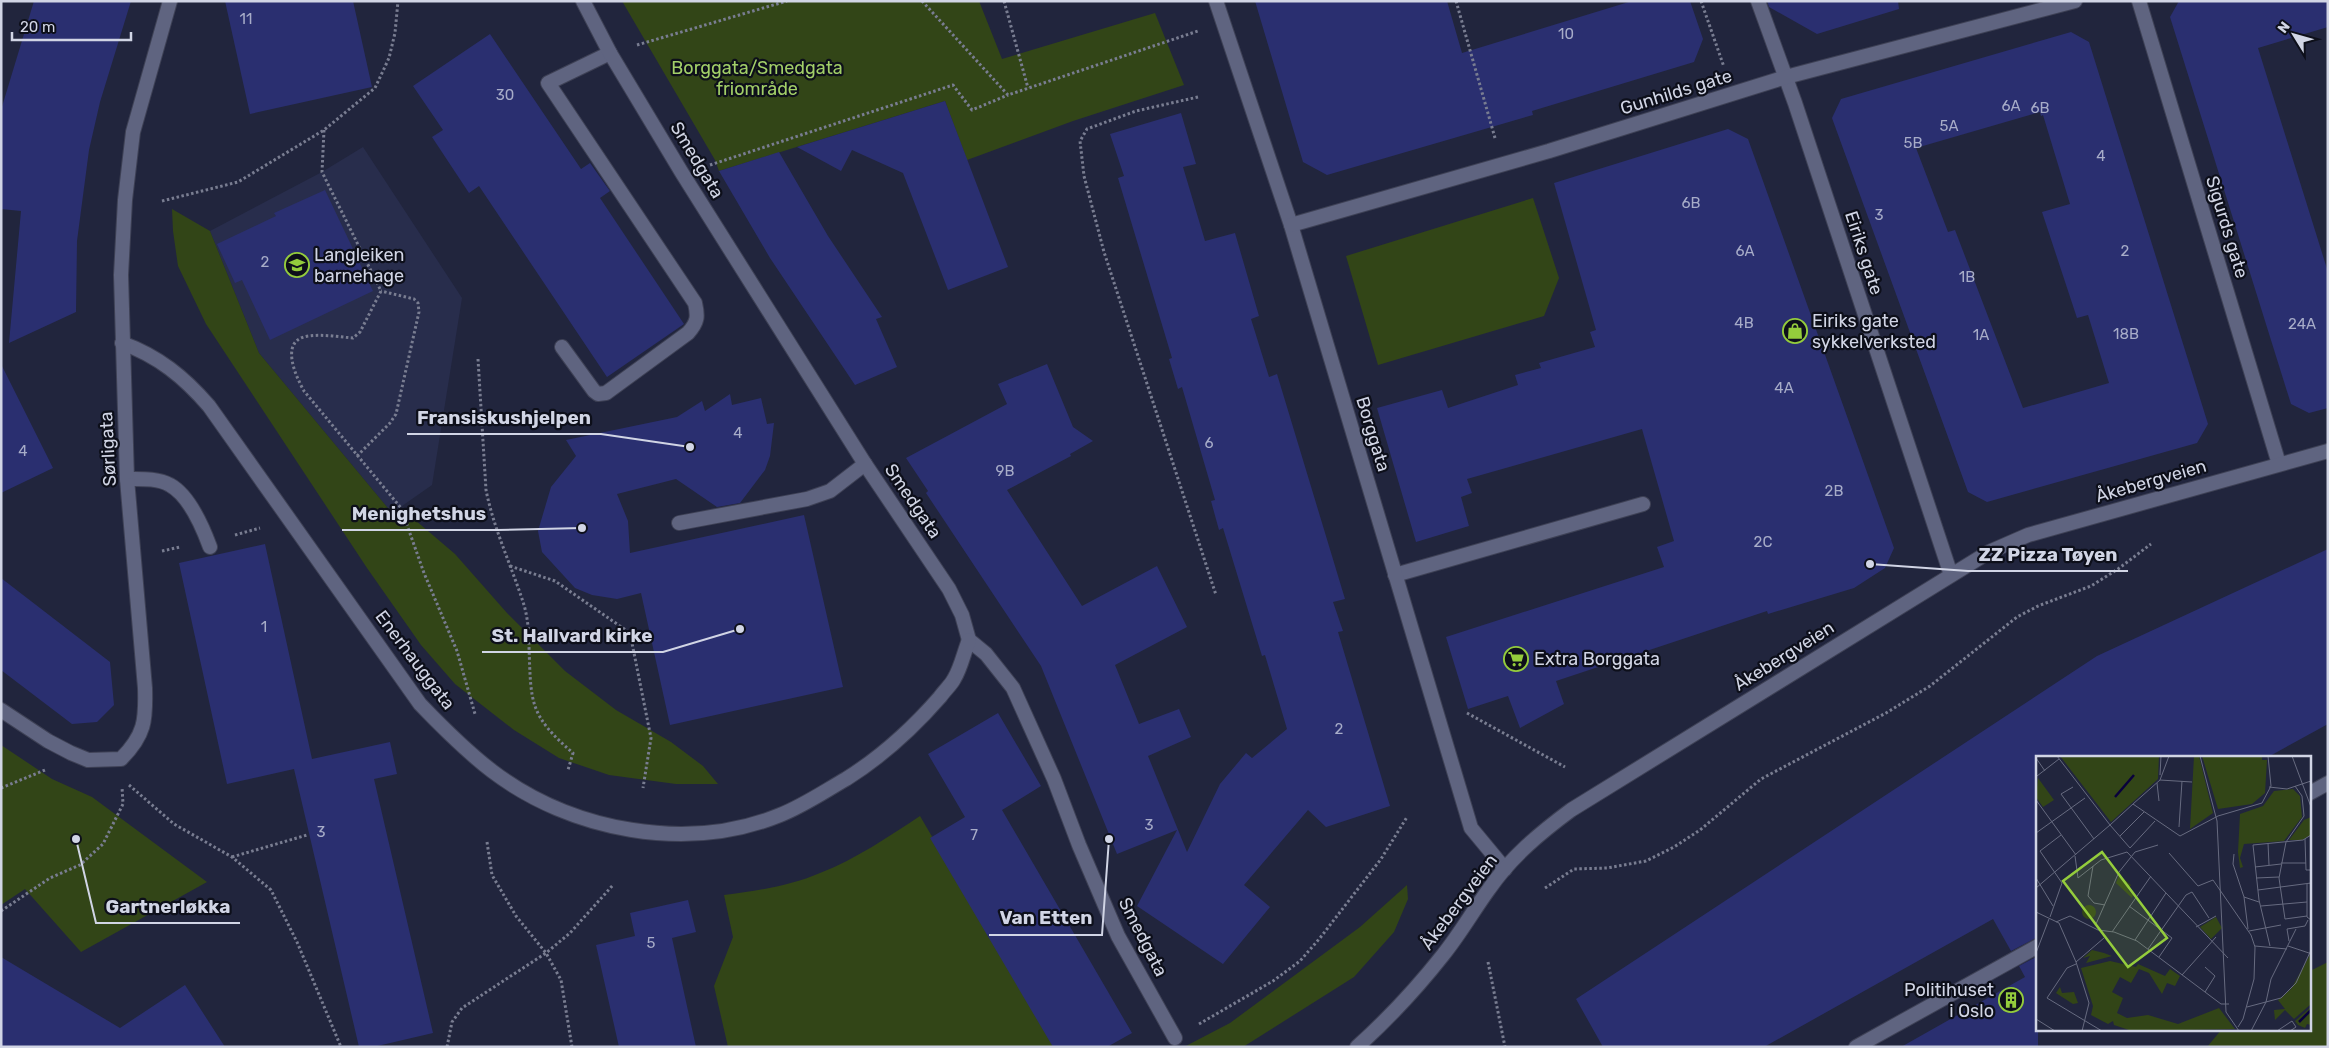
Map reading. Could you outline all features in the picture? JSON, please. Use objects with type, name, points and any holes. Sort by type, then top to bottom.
[{"type":"street","name":"Sørligata","points":[[1,710],[48,741],[88,760],[121,759],[143,731],[146,713],[146,688],[128,479],[122,343],[122,265],[125,200],[133,132],[170,1]]},
{"type":"street","name":"Smedgata","points":[[583,1],[610,54],[682,173],[865,464],[949,589],[962,615],[969,640],[986,654],[1013,688],[1054,779],[1079,845],[1118,936],[1175,1038]]},
{"type":"street","name":"Borggata","points":[[1216,1],[1291,225],[1471,828],[1505,869]]},
{"type":"street","name":"Eiriks gate","points":[[1758,1],[1786,77],[1951,575]]},
{"type":"street","name":"Gunhilds gate","points":[[1291,225],[1503,164],[1786,77],[2075,1]]},
{"type":"street","name":"Sigurds gate","points":[[2139,1],[2279,464]]},
{"type":"street","points":[[562,347],[594,391],[598,394],[606,393],[688,333],[696,324],[698,315],[695,302],[548,83],[610,54]]},
{"type":"street","name":"Enerhauggata","points":[[122,343],[137,348],[187,380],[209,406],[420,704],[455,740],[494,772],[538,800],[579,818],[632,830],[686,834],[734,830],[780,815],[864,768],[900,738],[930,708],[954,679],[969,640]]},
{"type":"street","name":"Åkebergveien","points":[[1357,1047],[1383,1024],[1443,956],[1505,869],[1528,843],[1571,810],[1951,575],[1989,552],[2028,535],[2328,451]]},
{"type":"street","points":[[679,523],[807,499],[830,491],[865,464]]},
{"type":"street","points":[[128,479],[155,480],[171,485],[187,502],[203,527],[210,547]]},
{"type":"street","points":[[1395,575],[1643,504]]},
{"type":"street","points":[[2312,792],[2328,783]]},
{"type":"street","points":[[1856,1047],[2036,947]]},
{"type":"path","points":[[162,201],[238,182],[324,130],[375,88],[389,58],[398,1]]},
{"type":"path","points":[[610,54],[787,1]]},
{"type":"path","points":[[922,1],[1008,95]]},
{"type":"path","points":[[1004,1],[1028,88]]},
{"type":"path","points":[[1456,1],[1503,164]]},
{"type":"path","points":[[1701,1],[1734,94]]},
{"type":"path","points":[[682,173],[954,85],[972,110],[1028,88],[1223,23]]},
{"type":"path","points":[[1198,97],[1136,111],[1087,129],[1080,141],[1084,176],[1104,252],[1216,595]]},
{"type":"path","points":[[324,130],[322,172],[382,290],[414,299],[418,303],[419,312],[396,414],[390,423],[357,456]]},
{"type":"path","points":[[382,290],[360,332],[353,338],[310,335],[296,341],[292,348],[295,375],[304,391],[401,508],[424,573],[457,651],[475,714]]},
{"type":"path","points":[[478,359],[486,490],[498,537],[525,607],[529,630],[532,700],[540,719],[552,735],[573,753],[568,770]]},
{"type":"path","points":[[229,536],[263,528]]},
{"type":"path","points":[[1545,888],[1574,869],[1607,868],[1646,861],[1674,847],[1700,830],[1761,779],[1886,713],[1930,686],[2017,616],[2091,586],[2118,569],[2151,544]]},
{"type":"path","points":[[152,554],[189,545]]},
{"type":"path","points":[[510,566],[555,581],[630,633],[651,738],[643,788]]},
{"type":"path","points":[[1464,712],[1565,767]]},
{"type":"path","points":[[1,788],[52,767]]},
{"type":"path","points":[[1,911],[50,878],[80,865],[103,844],[123,804],[122,778],[174,824],[232,857],[271,890],[342,1047]]},
{"type":"path","points":[[1175,1038],[1273,981],[1300,961],[1381,859],[1395,833],[1407,817]]},
{"type":"path","points":[[232,857],[307,835]]},
{"type":"path","points":[[487,842],[492,874],[516,916],[546,953],[561,980],[572,1047]]},
{"type":"path","points":[[447,1047],[452,1022],[462,1008],[546,953],[570,933],[613,885]]},
{"type":"path","points":[[1488,962],[1505,1047]]},
{"type":"shaded area","points":[[363,147],[462,298],[432,485],[392,513],[259,353],[210,231],[322,172]]},
{"type":"green space","name":"Borggata/Smedgata friområde","points":[[622,1],[979,1],[1002,59],[1155,13],[1184,85],[1073,121],[967,160],[945,101],[719,171],[715,160]]},
{"type":"green space","points":[[1533,198],[1559,278],[1544,316],[1378,365],[1346,256]]},
{"type":"green space","points":[[172,209],[210,231],[259,353],[392,513],[401,508],[455,554],[507,613],[565,671],[616,710],[671,742],[703,766],[718,784],[676,784],[609,775],[559,758],[514,730],[455,684],[421,645],[367,568],[206,324],[178,266]]},
{"type":"green space","points":[[1,745],[52,779],[92,797],[207,882],[81,952],[25,889],[1,905]]},
{"type":"green space","points":[[920,816],[1055,1047],[728,1047],[714,986],[733,937],[724,895],[761,890],[809,878],[859,854]]},
{"type":"green space","points":[[1407,885],[1408,899],[1394,932],[1354,977],[1243,1047],[1184,1047],[1230,1023],[1360,927]]},
{"type":"green space","points":[[2328,962],[2328,1047],[2207,1047],[2221,1030],[2312,1030],[2312,970]]},
{"type":"building","points":[[34,1],[131,1],[100,102],[89,150],[77,241],[76,312],[9,343],[21,211],[1,209],[1,110]]},
{"type":"building","points":[[225,1],[353,1],[372,87],[250,114]]},
{"type":"building","points":[[1255,1],[1447,1],[1462,53],[1632,1],[1690,1],[1703,39],[1694,62],[1532,111],[1533,115],[1327,175],[1303,162]]},
{"type":"building","points":[[1767,1],[1898,1],[1899,9],[1817,34],[1769,7]]},
{"type":"building","points":[[2179,1],[2328,1],[2328,27],[2258,48],[2328,272],[2328,408],[2309,413],[2291,404],[2170,17]]},
{"type":"building","points":[[2071,32],[2089,42],[2208,424],[2197,443],[1987,502],[1968,492],[1832,118],[1841,99]],"holes":[[[2040,112],[2041,116],[2043,115],[2070,204],[2042,212],[2077,318],[2088,315],[2109,383],[2023,408],[1955,230],[1948,232],[1916,148]]]},
{"type":"building","points":[[490,34],[581,169],[590,163],[610,191],[600,198],[684,324],[607,377],[479,186],[469,193],[432,137],[443,130],[413,86]]},
{"type":"building","points":[[945,101],[1008,267],[948,290],[903,173],[852,150],[841,171],[797,147]]},
{"type":"building","points":[[1181,113],[1196,164],[1183,167],[1205,241],[1235,233],[1259,316],[1251,319],[1269,377],[1277,374],[1345,599],[1333,602],[1343,631],[1338,632],[1390,806],[1326,827],[1308,810],[1244,885],[1270,907],[1223,964],[1137,906],[1177,830],[1117,854],[1041,666],[926,493],[928,491],[906,458],[1007,404],[998,384],[1047,364],[1073,427],[1093,441],[1070,454],[1071,456],[1007,490],[1082,606],[1157,566],[1187,627],[1115,665],[1139,724],[1179,709],[1191,737],[1148,756],[1187,852],[1220,784],[1246,753],[1252,758],[1287,729],[1265,655],[1262,656],[1223,528],[1219,530],[1211,501],[1215,500],[1182,387],[1178,389],[1169,359],[1172,358],[1118,178],[1124,176],[1110,134]]},
{"type":"building","points":[[1728,129],[1748,139],[1894,548],[1885,568],[1854,588],[1768,614],[1767,611],[1556,681],[1564,704],[1520,728],[1508,696],[1468,709],[1446,637],[1664,567],[1657,547],[1674,541],[1642,429],[1467,479],[1472,493],[1461,497],[1469,526],[1416,542],[1377,408],[1442,390],[1448,408],[1518,385],[1515,375],[1541,368],[1539,363],[1595,347],[1590,332],[1596,330],[1554,183]]},
{"type":"building","points":[[779,152],[828,236],[882,317],[876,319],[897,367],[855,385],[770,258],[719,171]]},
{"type":"building","points":[[325,190],[373,291],[270,340],[242,280],[235,283],[217,244],[276,216],[274,213]]},
{"type":"building","points":[[1,364],[53,468],[1,493]]},
{"type":"building","points":[[730,394],[732,405],[761,398],[767,424],[774,423],[770,456],[765,470],[740,503],[717,507],[676,479],[617,494],[628,521],[630,553],[804,515],[843,687],[670,725],[641,593],[617,599],[592,595],[575,588],[542,552],[538,531],[551,487],[576,456],[566,440],[677,417],[702,401],[705,411]]},
{"type":"building","points":[[265,544],[312,759],[390,742],[397,774],[374,779],[433,1033],[373,1047],[359,1047],[294,769],[227,784],[179,563]]},
{"type":"building","points":[[2328,549],[2328,724],[2270,756],[2036,756],[2036,938],[2011,951],[1993,919],[1764,1047],[1603,1047],[1576,999],[2097,656]]},
{"type":"building","points":[[1,578],[110,662],[114,705],[97,722],[72,724],[1,670]]},
{"type":"building","points":[[998,713],[1041,786],[1002,810],[1132,1033],[1107,1047],[1053,1047],[930,838],[965,817],[928,754]]},
{"type":"building","points":[[688,900],[696,932],[672,938],[696,1047],[619,1047],[596,945],[635,936],[630,913]]},
{"type":"building","points":[[1,957],[120,1028],[185,985],[225,1047],[1,1047]]},
{"type":"building","name":"Politihuset i Oslo","points":[[2036,957],[2036,1030],[2038,1030],[2038,1047],[1901,1047],[2025,977],[2019,966]]},
{"type":"place","name":"Langleiken barnehage","points":[[297,265]]},
{"type":"place","name":"Eiriks gate sykkelverksted","points":[[1795,331]]},
{"type":"place","name":"Fransiskushjelpen","points":[[690,447]]},
{"type":"place","name":"Menighetshus","points":[[582,528]]},
{"type":"place","name":"ZZ Pizza Tøyen","points":[[1870,564]]},
{"type":"place","name":"St. Hallvard kirke","points":[[740,629]]},
{"type":"place","name":"Extra Borggata","points":[[1516,659]]},
{"type":"place","name":"Gartnerløkka","points":[[76,839]]},
{"type":"place","name":"Van Etten","points":[[1109,839]]},
{"type":"place","name":"Politihuset i Oslo","points":[[2011,1000]]}]
